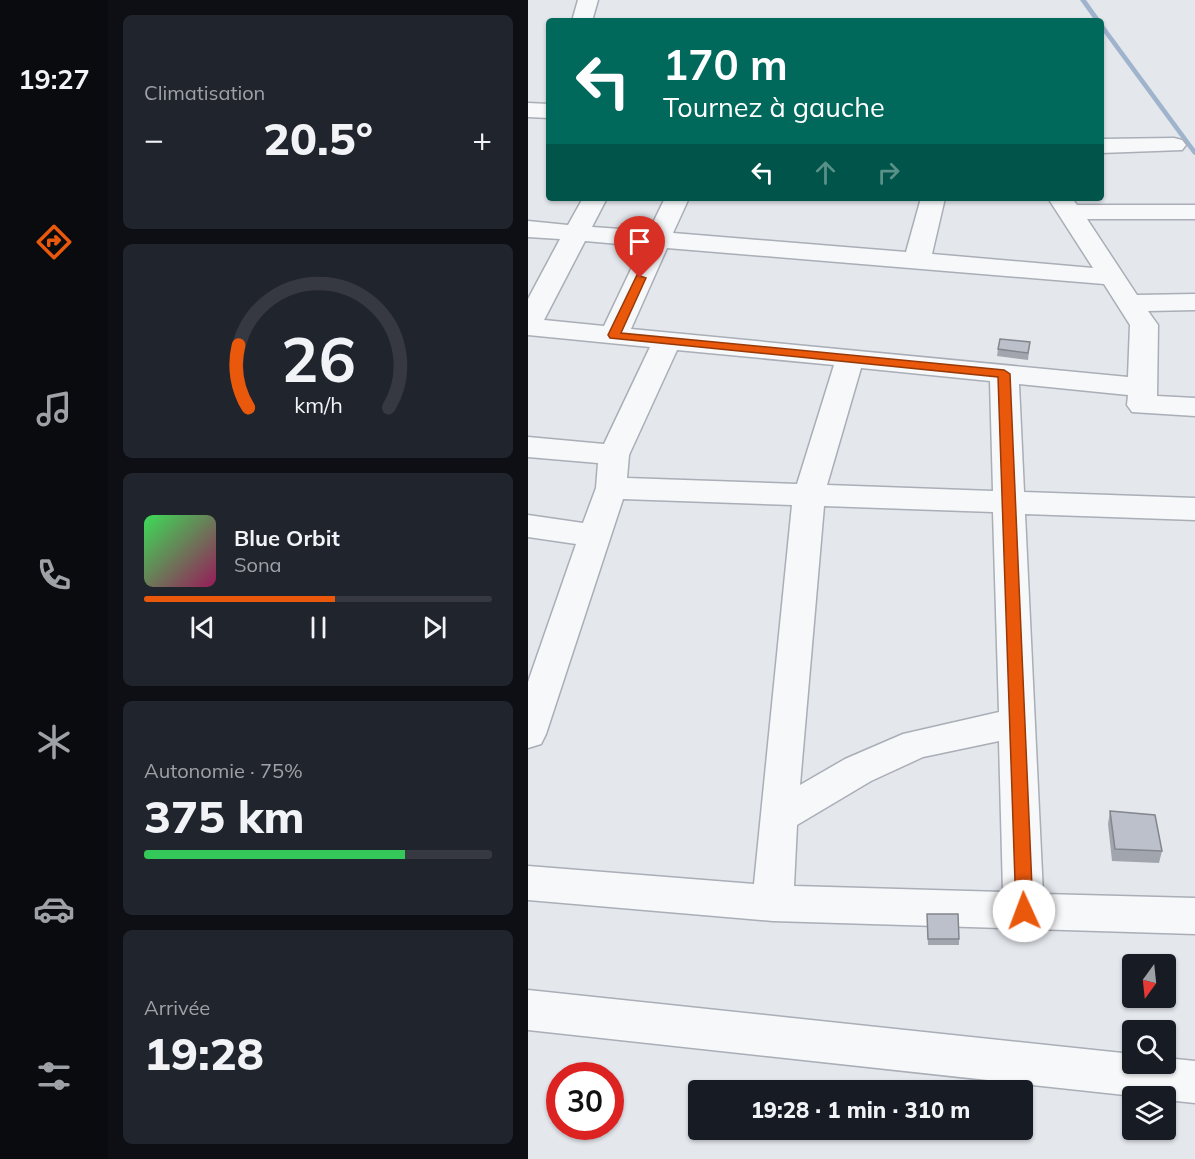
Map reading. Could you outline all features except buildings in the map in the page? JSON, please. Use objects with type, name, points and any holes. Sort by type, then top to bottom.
[{"type":"street","points":[[583,18],[588,0]]},
{"type":"street","points":[[528,110],[546,111]]},
{"type":"street","points":[[1104,146],[1174,146]]},
{"type":"street","points":[[593,201],[528,326],[1142,387]]},
{"type":"street","points":[[614,335],[676,201]]},
{"type":"street","points":[[917,261],[932,201]]},
{"type":"street","points":[[1064,205],[1195,212]]},
{"type":"street","points":[[1064,205],[1144,325],[1142,405],[1195,407]]},
{"type":"street","points":[[528,229],[1112,277]]},
{"type":"street","points":[[1129,303],[1195,302]]},
{"type":"street","points":[[528,734],[611,488],[614,455],[668,340]]},
{"type":"street","points":[[773,903],[778,818],[809,495],[850,359]]},
{"type":"street","points":[[1004,374],[1024,911]]},
{"type":"street","points":[[528,447],[614,455]]},
{"type":"street","points":[[611,488],[1195,509]]},
{"type":"street","points":[[528,526],[596,536]]},
{"type":"street","points":[[778,818],[858,770],[916,744],[1017,723]]},
{"type":"street","points":[[528,883],[773,903],[1195,916]]},
{"type":"street","points":[[528,1010],[1195,1082]]},
{"type":"waterway","points":[[1083,0],[1096,18]]},
{"type":"waterway","points":[[1104,29],[1195,153]]},
{"type":"route","points":[[640,278],[614,335],[1004,374],[1024,911]]}]
